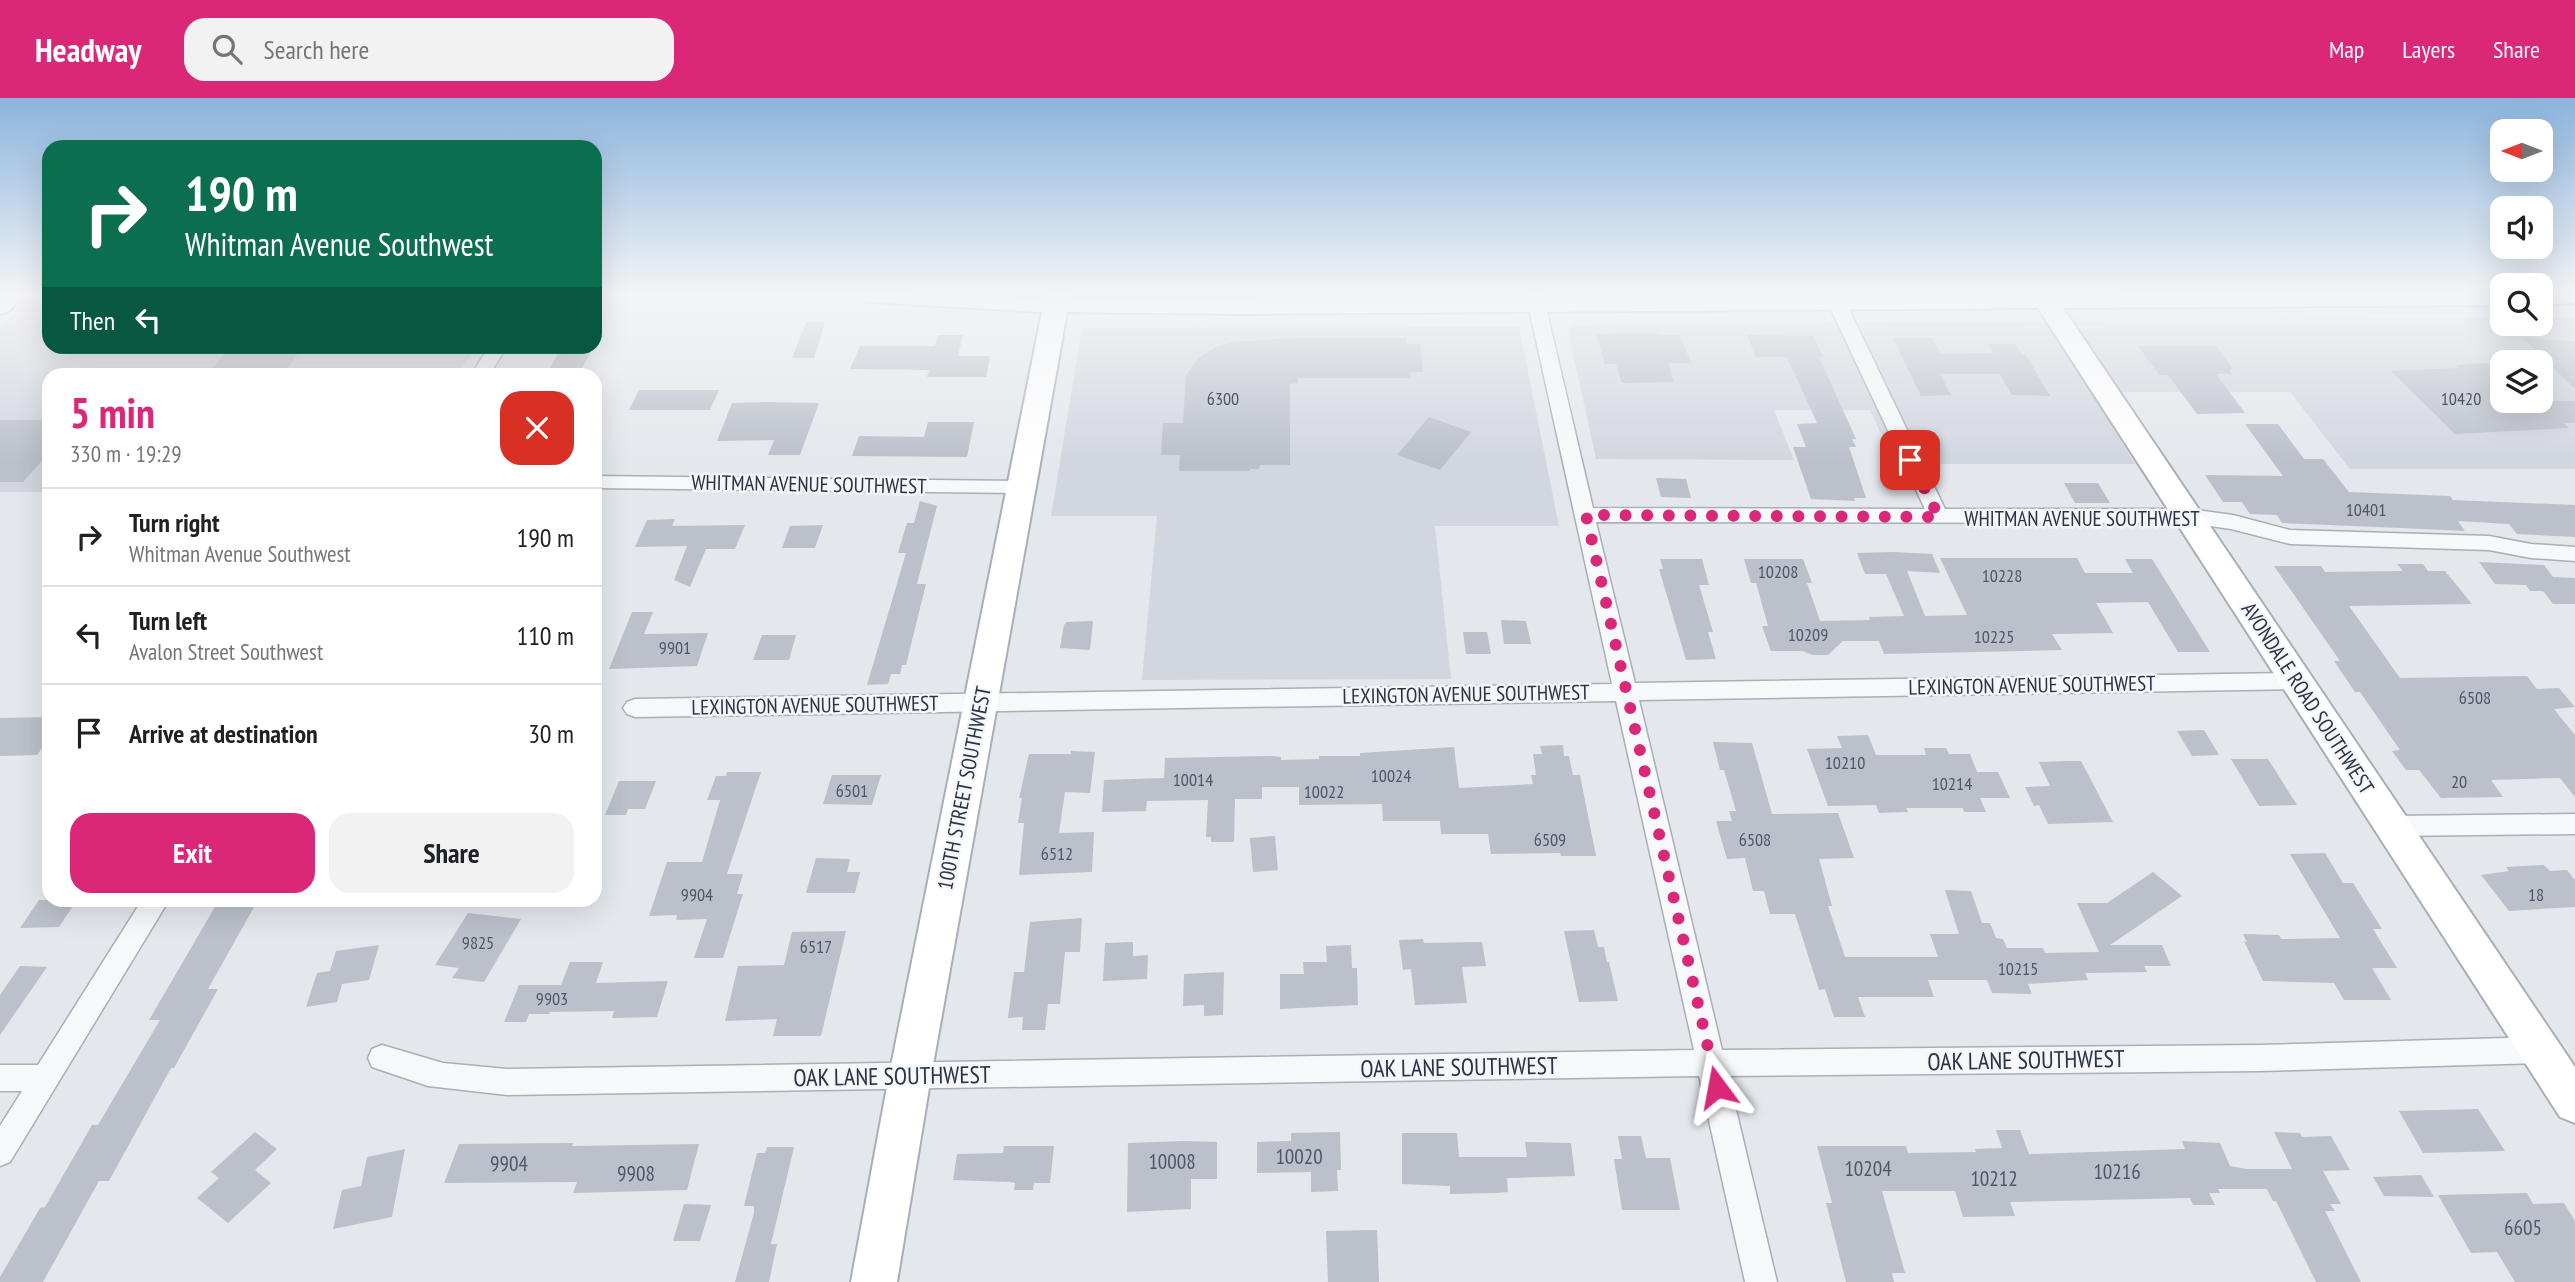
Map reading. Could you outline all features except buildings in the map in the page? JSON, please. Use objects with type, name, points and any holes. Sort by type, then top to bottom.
[{"type":"street","name":"100TH STREET SOUTHWEST","points":[[874,1282],[910,1076],[1048,350]]},
{"type":"street","points":[[1547,350],[1628,692],[1761,1282]]},
{"type":"street","points":[[1859,350],[1939,517]]},
{"type":"street","name":"AVONDALE ROAD SOUTHWEST","points":[[2079,350],[2575,1103]]},
{"type":"street","name":"WHITMAN AVENUE SOUTHWEST","points":[[602,482],[1023,487]]},
{"type":"street","name":"WHITMAN AVENUE SOUTHWEST","points":[[1586,515],[2189,516],[2232,522],[2290,537],[2489,543],[2531,551],[2575,554]]},
{"type":"street","name":"LEXINGTON AVENUE SOUTHWEST","points":[[635,708],[2297,681]]},
{"type":"street","points":[[2392,826],[2575,824]]},
{"type":"street","points":[[0,1152],[152,907]]},
{"type":"street","name":"OAK LANE SOUTHWEST","points":[[382,1058],[425,1074],[488,1082],[1711,1063],[2259,1058],[2541,1050]]},
{"type":"street","points":[[0,1078],[46,1077]]},
{"type":"shaded area","points":[[0,350],[42,350],[42,354],[471,354],[462,368],[42,368],[42,492],[0,492]]},
{"type":"shaded area","points":[[1078,350],[1524,350],[1559,526],[1435,526],[1451,679],[1142,680],[1157,516],[1051,516]]},
{"type":"shaded area","points":[[1572,350],[2490,350],[2490,413],[2553,413],[2553,350],[2575,350],[2575,469],[2350,469],[2290,392],[2091,392],[2135,464],[1895,464],[1870,410],[1774,410],[1794,460],[1596,459]]},
{"type":"route","points":[[1717,1087],[1586,515],[1939,517],[1910,460]]}]
